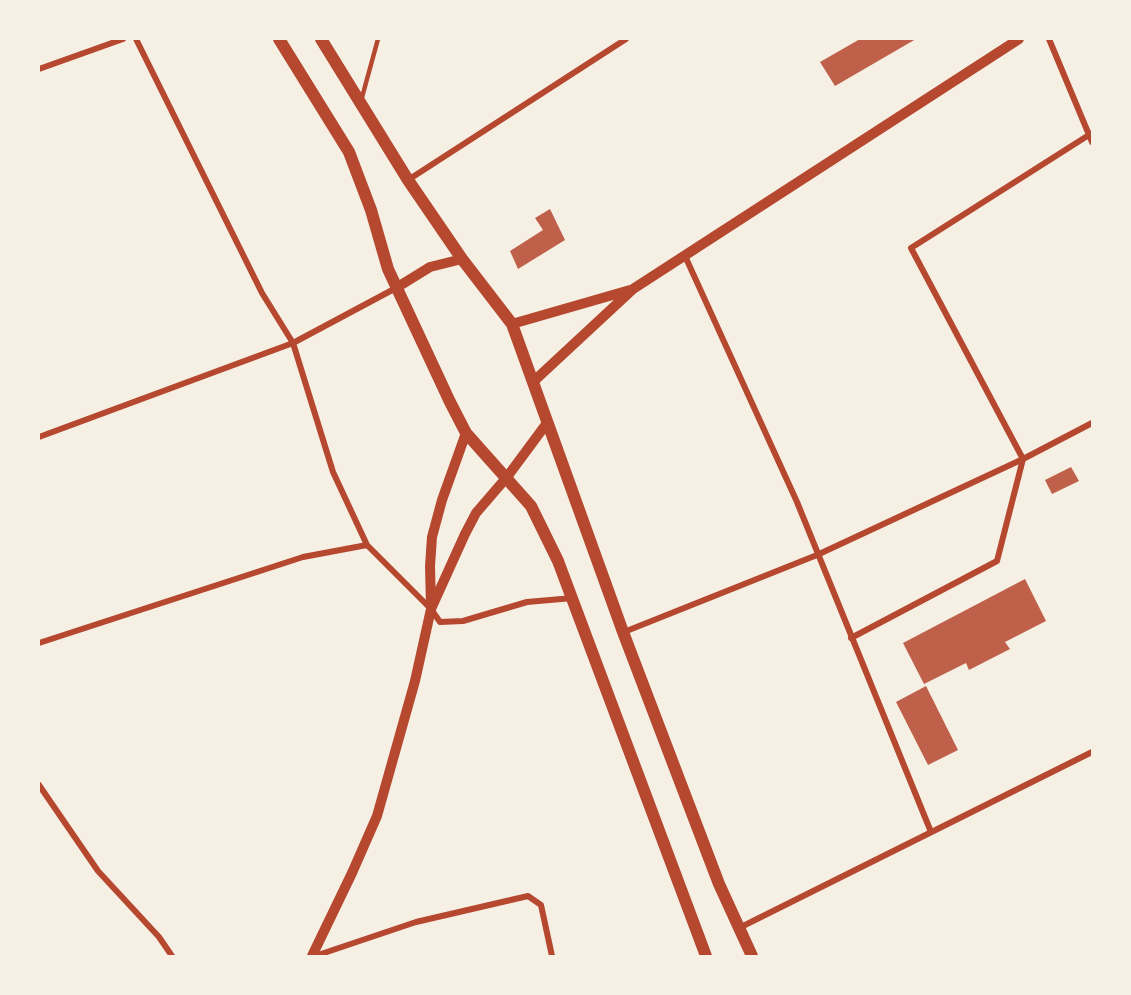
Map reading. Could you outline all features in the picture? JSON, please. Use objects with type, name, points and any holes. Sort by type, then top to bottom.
[{"type":"main road","points":[[279,39],[349,152],[364,188],[388,269],[466,433],[531,506],[558,561],[706,956]]},
{"type":"main road","points":[[321,39],[408,180],[462,259],[513,324],[623,632],[719,884],[752,956]]},
{"type":"street","points":[[39,69],[123,39]]},
{"type":"street","points":[[136,39],[262,293],[293,343],[333,472],[367,545],[431,609],[440,622],[464,621],[527,602],[573,598]]},
{"type":"street","points":[[408,180],[626,39]]},
{"type":"street","points":[[534,381],[633,289],[1019,39]]},
{"type":"street","points":[[1050,39],[1092,142]]},
{"type":"street","points":[[851,638],[997,561],[1023,459],[911,248],[1090,134]]},
{"type":"street","points":[[685,256],[797,502],[931,832]]},
{"type":"street","points":[[39,437],[293,343],[396,288],[430,267],[462,259]]},
{"type":"street","points":[[513,324],[633,289]]},
{"type":"street","points":[[313,956],[377,816],[415,681],[431,609],[476,513],[507,477],[547,423]]},
{"type":"street","points":[[623,632],[817,555],[1023,459],[1092,423]]},
{"type":"street","points":[[431,609],[432,537],[442,500],[466,433]]},
{"type":"street","points":[[39,643],[303,557],[367,545]]},
{"type":"street","points":[[738,929],[1092,752]]},
{"type":"street","points":[[39,784],[98,871],[159,937],[172,956]]},
{"type":"street","points":[[313,956],[416,922],[528,896],[541,905],[552,956]]},
{"type":"lane","points":[[361,104],[378,39]]},
{"type":"building","points":[[860,39],[916,39],[835,86],[820,62]]},
{"type":"building","points":[[550,209],[565,240],[518,269],[510,251],[543,230],[535,218]]},
{"type":"building","points":[[1071,467],[1079,481],[1052,494],[1045,480]]},
{"type":"building","points":[[1025,579],[1046,621],[1005,642],[1010,649],[969,670],[966,663],[924,684],[903,643]]},
{"type":"building","points":[[926,686],[958,750],[928,765],[896,702]]}]
